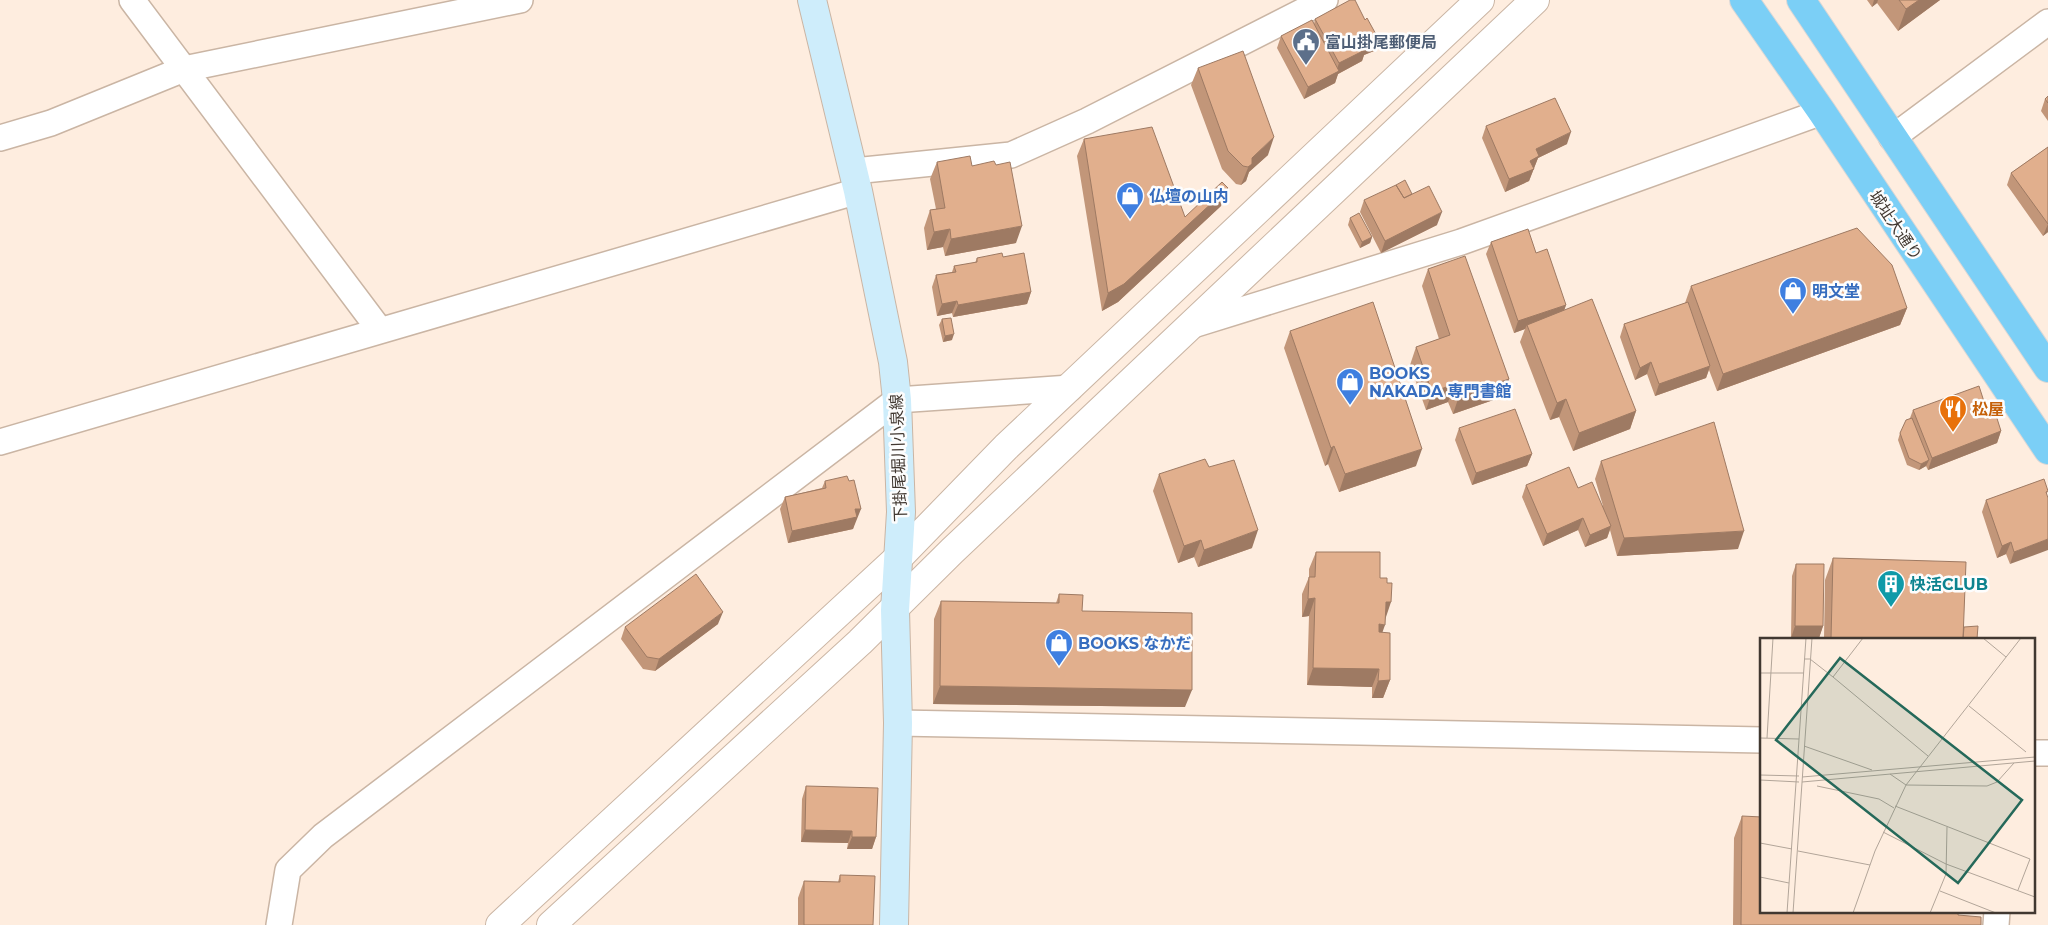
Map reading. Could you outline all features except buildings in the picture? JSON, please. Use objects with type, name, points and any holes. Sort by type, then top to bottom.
[{"type":"highway","name":"城址大通り","points":[[1744,0],[1822,112],[2048,450]]},
{"type":"highway","points":[[1801,0],[2048,368]]},
{"type":"main road","name":"下掛尾堀川小泉線","points":[[812,0],[856,181],[893,362],[897,400],[901,512],[895,610],[898,723],[894,925]]},
{"type":"street","points":[[132,0],[379,329]]},
{"type":"street","points":[[0,138],[51,123],[184,69],[520,0]]},
{"type":"street","points":[[0,442],[379,329],[856,181],[1011,155],[1087,121],[1325,0]]},
{"type":"street","points":[[551,925],[895,610],[952,551],[1535,0]]},
{"type":"street","points":[[500,925],[899,557],[1006,447],[1473,3]]},
{"type":"street","points":[[1892,138],[2048,22]]},
{"type":"street","points":[[1193,325],[1461,242],[1822,112]]},
{"type":"street","points":[[279,925],[288,870],[323,836],[897,400],[1070,388]]},
{"type":"street","points":[[898,723],[1760,740]]},
{"type":"street","points":[[1996,925],[1997,912]]},
{"type":"place","name":"富山掛尾郵便局","points":[[1306,66]]},
{"type":"place","name":"仏壇の山内","points":[[1130,220]]},
{"type":"place","name":"明文堂","points":[[1793,315]]},
{"type":"place","name":"BOOKS NAKADA 専門書館","points":[[1350,406]]},
{"type":"place","name":"松屋","points":[[1953,433]]},
{"type":"place","name":"快活CLUB","points":[[1891,608]]},
{"type":"place","name":"BOOKS なかだ","points":[[1059,667]]}]
